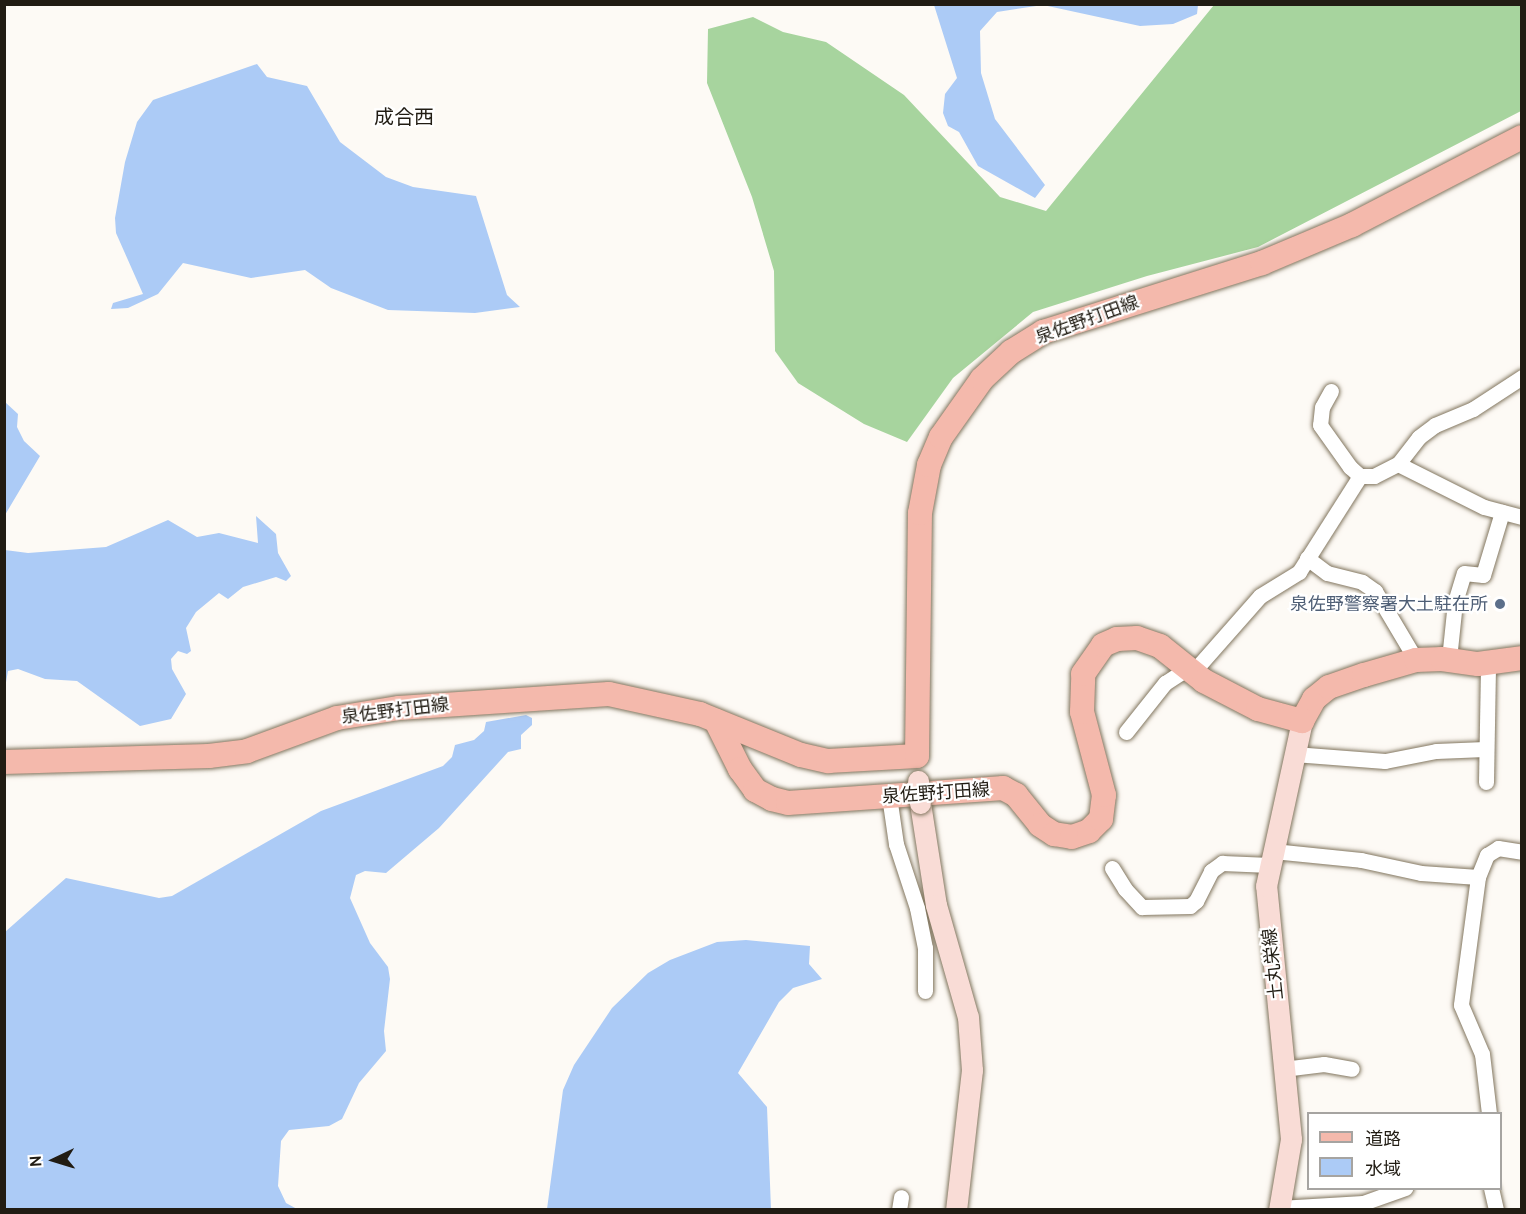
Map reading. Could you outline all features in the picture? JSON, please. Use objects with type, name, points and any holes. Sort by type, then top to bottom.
[{"type":"main road","name":"泉佐野打田線","points":[[4,762],[209,756],[247,751],[337,718],[399,708],[609,694],[648,700],[716,720],[801,755],[828,760],[917,756],[920,513],[929,465],[941,437],[982,379],[1011,351],[1043,332],[1262,263],[1352,225],[1521,137]]},
{"type":"main road","name":"泉佐野打田線","points":[[716,720],[740,769],[755,790],[772,800],[788,802],[1003,788],[1016,795],[1040,825],[1054,834],[1072,837],[1089,831],[1101,819],[1104,795],[1082,712],[1083,674],[1103,645],[1137,638],[1160,646],[1191,670],[1258,709],[1302,722]]},
{"type":"main road","points":[[1302,722],[1314,699],[1329,687],[1416,660],[1449,659],[1488,663],[1521,658]]},
{"type":"main road","name":"土丸栄線","points":[[1288,1209],[1291,1139],[1266,886],[1302,722]]},
{"type":"main road","points":[[917,756],[920,803],[936,905],[968,1017],[972,1070],[956,1209]]},
{"type":"street","points":[[1360,476],[1374,476],[1398,464],[1419,437],[1435,425],[1473,409],[1521,377]]},
{"type":"street","points":[[1331,391],[1322,406],[1320,425],[1360,476]]},
{"type":"street","points":[[1398,464],[1484,507],[1521,517]]},
{"type":"street","points":[[1126,732],[1165,683],[1191,670],[1260,596],[1281,586],[1299,572],[1360,476]]},
{"type":"street","points":[[1449,659],[1455,602],[1464,573],[1483,575],[1502,512]]},
{"type":"street","points":[[1307,558],[1327,573],[1362,582],[1375,591],[1416,660]]},
{"type":"street","points":[[1486,782],[1488,663]]},
{"type":"street","points":[[1294,754],[1384,761],[1436,751],[1485,748]]},
{"type":"street","points":[[889,796],[896,844],[917,908],[925,948],[925,991]]},
{"type":"street","points":[[1489,1112],[1482,1054],[1461,1005],[1478,876],[1487,855],[1498,848],[1521,852]]},
{"type":"street","points":[[1112,867],[1125,889],[1142,907],[1190,906],[1196,901],[1211,870],[1222,863],[1271,858],[1361,860],[1421,873],[1478,876]]},
{"type":"street","points":[[1283,1069],[1324,1064],[1352,1069]]},
{"type":"street","points":[[1288,1209],[1363,1203],[1399,1190]]},
{"type":"street","points":[[1491,1190],[1496,1209]]},
{"type":"green space","points":[[1214,5],[1521,5],[1521,111],[1258,247],[1147,276],[1033,312],[953,378],[907,442],[864,424],[798,383],[775,351],[774,271],[752,197],[707,83],[708,29],[753,17],[783,32],[826,42],[904,95],[1000,197],[1046,211]]},
{"type":"water","points":[[934,5],[1043,5],[997,12],[980,31],[981,73],[995,119],[1045,185],[1035,198],[978,166],[959,132],[948,126],[943,113],[945,94],[957,78]]},
{"type":"water","points":[[1043,5],[1198,5],[1197,14],[1173,24],[1140,26]]},
{"type":"water","points":[[257,64],[267,77],[307,86],[340,142],[386,177],[413,187],[476,196],[507,295],[520,307],[475,313],[388,310],[331,288],[305,270],[251,278],[183,263],[158,294],[128,308],[111,309],[113,303],[143,294],[116,233],[115,218],[125,162],[137,122],[153,100]]},
{"type":"water","points":[[5,402],[18,414],[17,427],[24,441],[40,456],[5,515]]},
{"type":"water","points":[[256,516],[276,534],[278,553],[291,576],[286,581],[276,577],[243,587],[228,599],[219,593],[196,612],[186,628],[191,651],[187,654],[178,651],[171,659],[172,669],[186,694],[171,719],[140,726],[77,681],[45,679],[18,669],[8,671],[5,688],[5,550],[28,553],[106,547],[168,520],[197,537],[219,533],[258,543]]},
{"type":"water","points":[[526,715],[532,718],[532,725],[521,735],[521,749],[508,752],[439,828],[386,873],[365,871],[356,875],[350,898],[370,943],[388,967],[390,979],[384,1031],[386,1051],[359,1083],[342,1119],[329,1126],[289,1130],[281,1141],[278,1186],[286,1203],[297,1209],[5,1209],[5,932],[66,878],[159,898],[172,896],[321,811],[443,766],[452,757],[455,745],[474,740],[484,731],[486,722]]},
{"type":"water","points":[[746,940],[810,946],[809,964],[822,979],[793,988],[779,1002],[738,1073],[767,1107],[771,1209],[547,1209],[563,1090],[574,1065],[612,1008],[648,973],[670,960],[717,942]]},
{"type":"place","name":"泉佐野警察署大土駐在所","points":[[1500,604]]},
{"type":"district","name":"成合西","points":[[404,117]]}]
